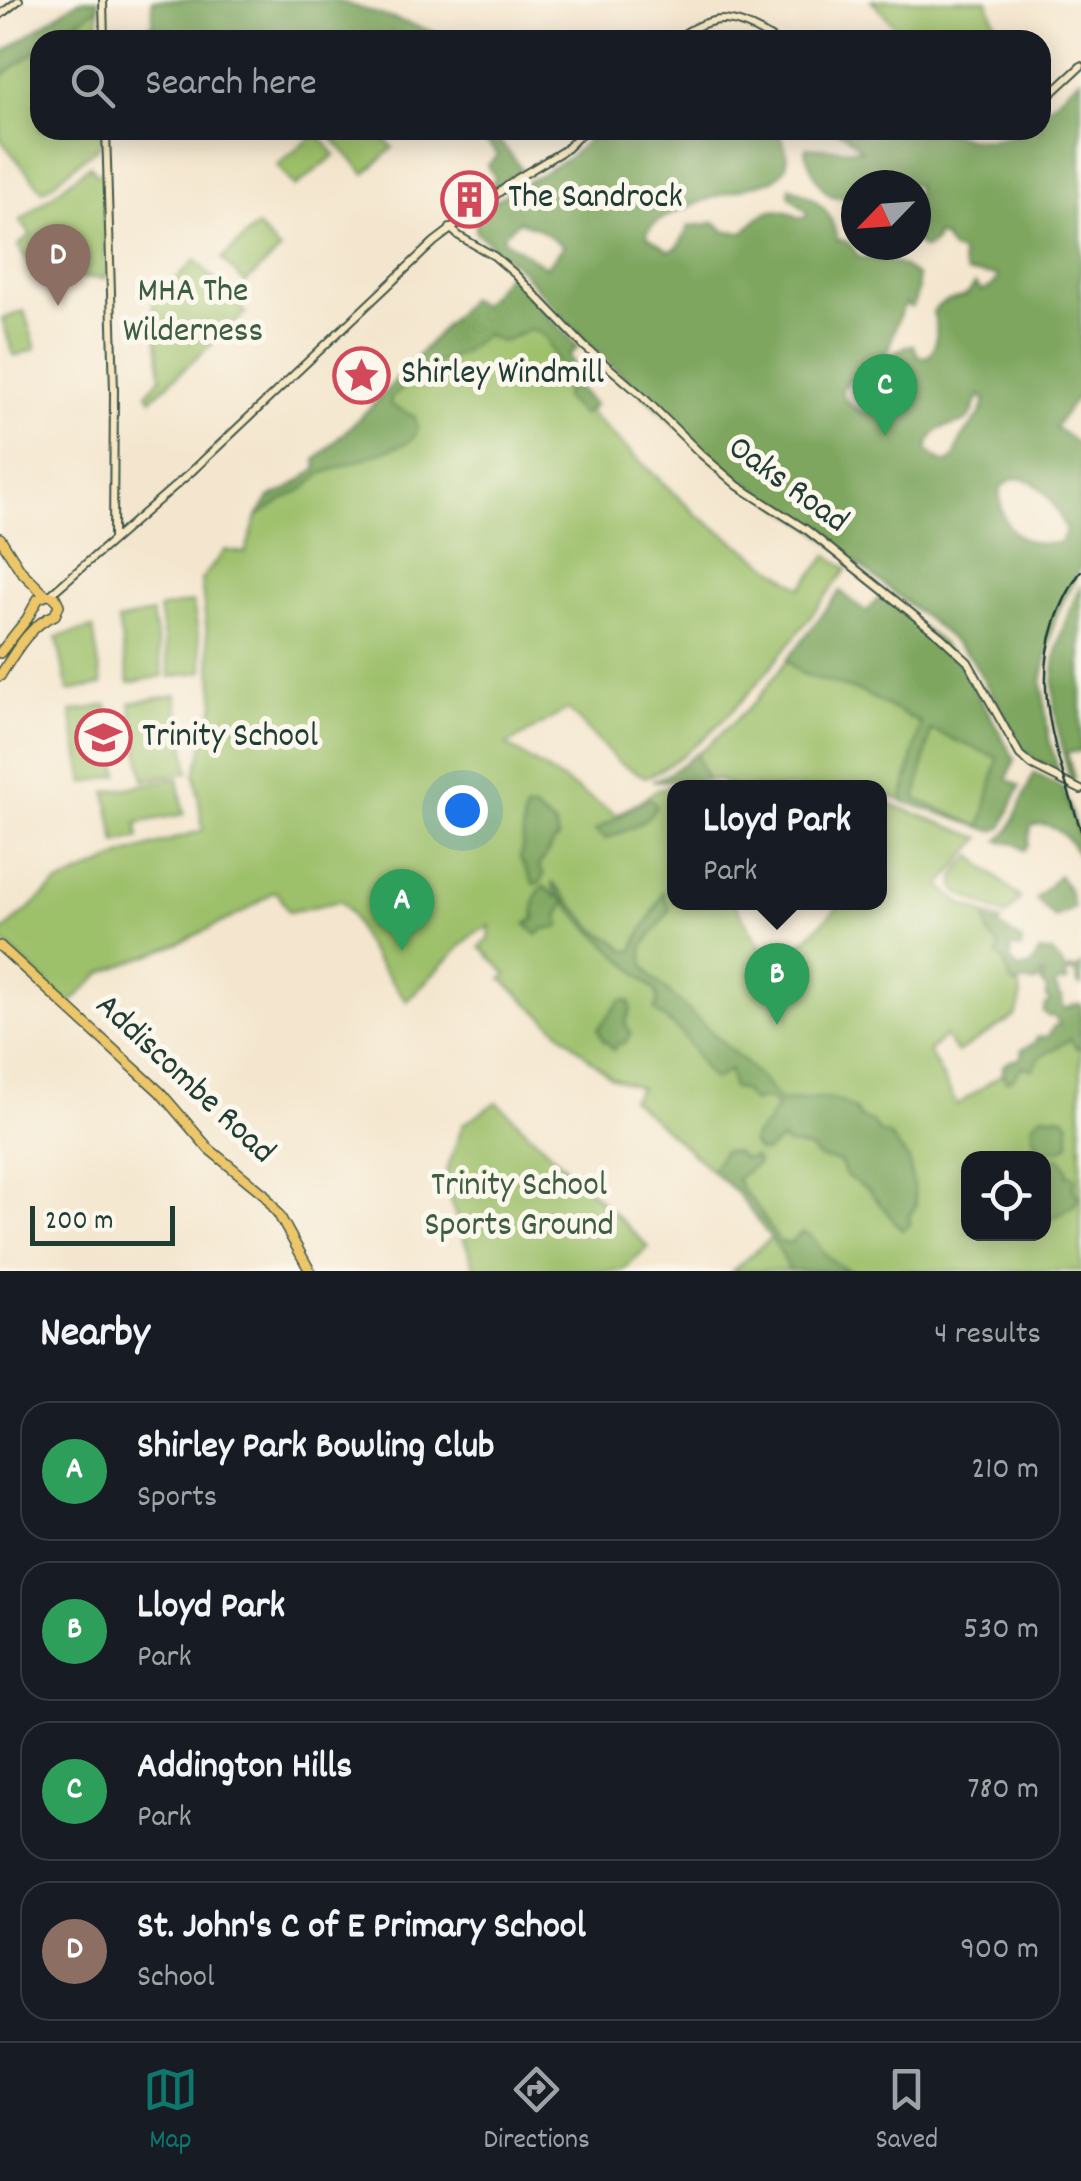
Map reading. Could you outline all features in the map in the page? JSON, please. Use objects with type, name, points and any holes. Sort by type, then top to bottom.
[{"type":"highway","points":[[0,538],[22,571],[38,613],[46,618]]},
{"type":"highway","points":[[0,676],[26,638],[58,610],[51,597],[22,571]]},
{"type":"highway","points":[[0,653],[36,605],[51,597]]},
{"type":"highway","name":"Addiscombe Road","points":[[0,946],[160,1092],[209,1150],[260,1190],[278,1213],[310,1271]]},
{"type":"street","points":[[0,15],[19,0]]},
{"type":"street","points":[[103,0],[104,30]]},
{"type":"street","points":[[692,30],[728,19],[757,30]]},
{"type":"street","points":[[1051,93],[1081,66]]},
{"type":"street","points":[[107,140],[114,539]]},
{"type":"street","points":[[51,597],[66,579],[203,460],[450,228],[574,140]]},
{"type":"street","name":"Oaks Road","points":[[450,228],[508,267],[584,346],[726,475],[807,530],[940,636],[968,662],[1020,755],[1033,766],[1081,790]]},
{"type":"street","points":[[115,523],[122,533]]},
{"type":"green space","points":[[79,0],[98,0],[99,30],[36,30]]},
{"type":"green space","points":[[79,0],[98,0],[98,7],[66,30],[36,30]]},
{"type":"green space","points":[[152,0],[335,0],[428,30],[148,30],[153,25]]},
{"type":"green space","points":[[871,0],[987,0],[998,30],[899,30]]},
{"type":"green space","points":[[30,34],[30,140],[103,140],[43,191],[0,139],[0,55]]},
{"type":"green space","points":[[30,34],[30,55],[0,77],[0,55]]},
{"type":"green space","points":[[1081,77],[1081,391],[1055,427],[1078,444],[1081,441],[1081,567],[1054,619],[1042,683],[1049,740],[1058,769],[1024,751],[971,658],[942,631],[809,525],[722,466],[586,342],[520,269],[476,232],[479,210],[570,157],[588,140],[783,140],[787,158],[779,175],[668,216],[647,232],[648,237],[670,251],[678,247],[689,226],[715,222],[725,231],[744,232],[764,214],[776,210],[806,218],[807,212],[789,195],[790,187],[822,206],[841,240],[841,260],[883,260],[910,270],[917,276],[918,290],[913,306],[906,303],[900,315],[883,361],[876,370],[850,380],[841,390],[855,408],[878,415],[889,398],[893,356],[913,345],[919,357],[929,356],[936,340],[933,312],[937,307],[967,295],[975,284],[982,291],[992,286],[997,275],[967,273],[961,253],[952,250],[943,237],[936,235],[931,244],[931,170],[841,170],[841,197],[833,196],[815,175],[806,156],[807,147],[862,150],[851,140],[1051,140],[1051,105]],"holes":[[[519,221],[538,228],[564,246],[546,267],[503,239]],[[980,395],[985,399],[981,413],[963,436],[953,458],[948,463],[936,458],[927,449],[936,432],[966,421]],[[1012,479],[1029,481],[1050,498],[1059,515],[1066,531],[1061,542],[1034,543],[1008,525],[1000,488]]]},
{"type":"green space","points":[[308,140],[323,140],[335,155],[295,187],[277,165]]},
{"type":"green space","points":[[334,140],[385,140],[393,148],[365,174]]},
{"type":"green space","points":[[485,140],[498,140],[522,169],[483,196],[481,193],[495,178],[488,165],[498,155]]},
{"type":"green space","points":[[90,165],[97,175],[104,170],[106,278],[65,278],[56,269],[40,281],[18,246],[31,235],[20,221]]},
{"type":"green space","points":[[257,226],[280,251],[245,283],[222,259]]},
{"type":"green space","name":"MHA The Wilderness","points":[[195,260],[246,313],[151,399],[147,393],[161,377],[153,303]]},
{"type":"green space","points":[[508,274],[578,347],[569,355],[579,376],[578,388],[594,405],[588,412],[697,515],[801,588],[828,555],[847,569],[730,713],[656,773],[645,777],[618,762],[568,709],[507,745],[617,815],[667,788],[667,910],[738,910],[767,957],[774,950],[789,956],[835,910],[887,910],[887,803],[981,838],[940,886],[960,903],[1002,922],[990,932],[1019,983],[1020,1005],[1015,1016],[957,1053],[945,1036],[929,1051],[957,1105],[1068,1034],[1081,1008],[1081,1271],[732,1271],[773,1236],[771,1233],[737,1193],[631,1099],[640,1088],[610,1077],[502,979],[507,974],[480,947],[489,939],[490,926],[473,934],[407,1001],[369,950],[340,901],[289,912],[274,892],[242,913],[173,946],[102,973],[69,1004],[0,939],[0,934],[56,885],[126,854],[203,830],[195,774],[215,703],[201,580],[225,550],[245,553],[257,517],[269,498],[317,469],[316,460],[377,401],[469,299],[482,305]]},
{"type":"green space","points":[[508,274],[578,347],[569,355],[579,376],[578,388],[594,405],[582,415],[564,398],[567,380],[546,338],[539,332],[529,330],[501,342],[486,335],[461,353],[434,364],[390,399],[391,405],[415,417],[417,432],[411,440],[321,474],[257,517],[269,498],[317,469],[316,460],[377,401],[469,299],[482,305]]},
{"type":"green space","points":[[24,311],[36,349],[14,356],[2,319]]},
{"type":"green space","points":[[1081,585],[1081,751],[1067,753],[1074,778],[1071,783],[1054,705],[1055,661],[1060,637]]},
{"type":"green space","points":[[840,591],[866,612],[880,597],[886,599],[938,640],[964,668],[1015,760],[1007,779],[1020,786],[1003,826],[987,829],[902,801],[921,723],[859,691],[802,674],[787,660]],"holes":[[[931,730],[998,758],[981,827],[916,799]]]},
{"type":"green space","points":[[193,602],[204,671],[170,677],[159,609]]},
{"type":"green space","points":[[152,613],[163,676],[129,683],[118,621]]},
{"type":"green space","points":[[93,628],[102,685],[68,691],[57,637]]},
{"type":"green space","points":[[787,660],[802,674],[859,691],[931,729],[999,758],[982,827],[887,795],[887,780],[707,780],[696,754],[756,701]]},
{"type":"green space","points":[[176,695],[189,772],[144,780],[130,703]]},
{"type":"green space","points":[[107,705],[119,775],[84,783],[71,712]]},
{"type":"green space","points":[[696,754],[707,780],[652,781]]},
{"type":"green space","points":[[1034,773],[1063,788],[1081,841],[1081,861],[1067,839],[1047,825],[1031,826],[1024,850],[999,841],[1009,831]]},
{"type":"green space","points":[[178,778],[184,814],[137,823],[139,838],[116,843],[106,792]]},
{"type":"green space","points":[[648,798],[656,807],[640,823],[605,839],[595,831]]},
{"type":"green space","points":[[534,809],[555,826],[558,839],[540,863],[544,874],[541,882],[534,884],[520,858],[524,816],[526,810]]},
{"type":"green space","points":[[972,856],[1020,898],[1006,916],[957,892],[955,876]]},
{"type":"green space","points":[[1059,875],[1074,908],[1055,918],[1036,899]]},
{"type":"green space","points":[[552,882],[596,930],[626,951],[633,951],[663,892],[670,910],[642,948],[644,965],[651,976],[757,1074],[781,1102],[837,1100],[872,1122],[880,1133],[889,1135],[909,1160],[916,1205],[909,1217],[910,1224],[902,1230],[869,1191],[846,1176],[841,1163],[821,1158],[811,1149],[786,1144],[783,1139],[765,1152],[758,1151],[752,1143],[754,1136],[777,1106],[766,1099],[753,1102],[743,1091],[732,1088],[730,1070],[714,1080],[680,1032],[655,1010],[656,991],[564,900],[558,928],[544,929],[537,935],[526,924],[535,919],[535,901],[544,886],[561,898]]},
{"type":"green space","points":[[985,918],[1022,941],[1021,949],[1009,948],[1009,958],[1018,969],[1031,966],[1040,951],[1052,953],[1068,972],[1081,965],[1081,986],[1071,972],[1064,976],[1066,983],[1058,982],[1054,987],[1066,1009],[1081,1004],[1081,1049],[1071,1039],[1040,1057],[1032,1070],[1023,1066],[1006,1081],[1003,1066],[1018,1060],[1021,1050],[1060,1025],[1053,1015],[1049,1017],[1043,1012],[1050,1002],[1041,983],[1044,975],[1033,983],[1010,982],[1006,963],[997,955],[1000,947],[989,935]]},
{"type":"green space","points":[[625,1000],[630,1002],[625,1024],[631,1033],[625,1043],[617,1044],[613,1050],[598,1029]]},
{"type":"green space","name":"Trinity School Sports Ground","points":[[497,1102],[649,1247],[622,1271],[476,1271],[443,1182],[463,1124]]},
{"type":"green space","points":[[1043,1115],[1064,1117],[1069,1122],[1069,1144],[1061,1150],[1041,1149],[1035,1139],[1033,1126]]},
{"type":"green space","points":[[723,1151],[735,1152],[744,1159],[754,1157],[758,1163],[737,1178],[779,1242],[790,1243],[802,1232],[807,1234],[832,1261],[850,1271],[790,1271],[779,1249],[737,1193],[710,1169]]},
{"type":"green space","points":[[1051,1158],[1061,1158],[1068,1175],[1076,1178],[1073,1190],[1079,1196],[1074,1206],[1051,1219]]},
{"type":"tram line","points":[[1081,571],[1062,604],[1046,668],[1052,732],[1081,831]]},
{"type":"place","name":"The Sandrock","points":[[469,199]]},
{"type":"place","name":"St. John's C of E Primary School","points":[[58,306]]},
{"type":"place","name":"Shirley Windmill","points":[[362,375]]},
{"type":"place","name":"Addington Hills","points":[[885,436]]},
{"type":"place","name":"Trinity School","points":[[103,738]]},
{"type":"place","name":"Shirley Park Bowling Club","points":[[402,951]]},
{"type":"place","name":"Lloyd Park","points":[[777,1025]]}]
